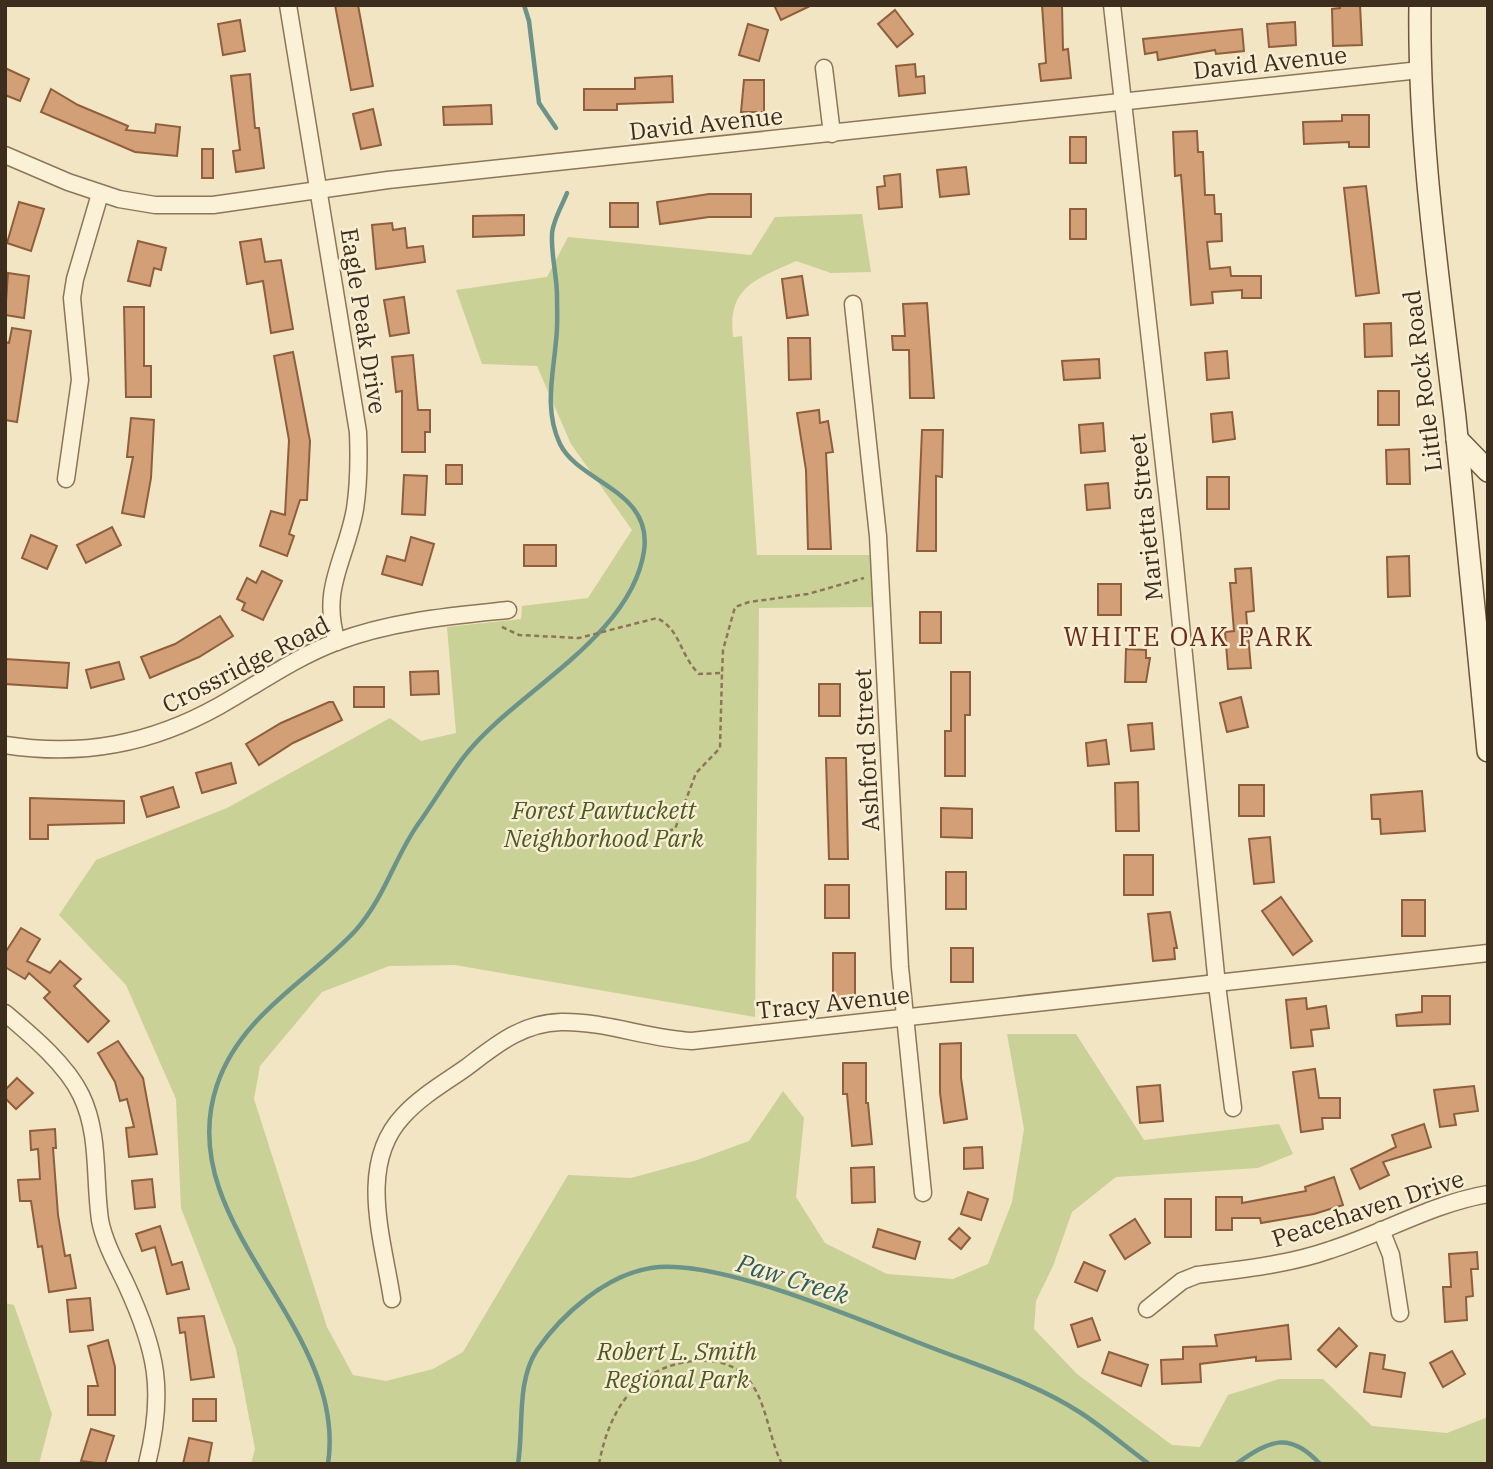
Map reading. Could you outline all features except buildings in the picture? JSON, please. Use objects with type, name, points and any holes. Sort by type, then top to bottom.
[{"type":"main road","name":"Little Rock Road","points":[[1420,5],[1420,70],[1440,302],[1457,439],[1488,751]]},
{"type":"main road","points":[[1457,439],[1488,471]]},
{"type":"street","name":"Eagle Peak Drive","points":[[288,5],[350,372],[359,454],[354,509],[331,588],[330,608],[337,642]]},
{"type":"street","name":"Marietta Street","points":[[1112,5],[1172,536],[1217,985],[1233,1108]]},
{"type":"street","points":[[824,68],[832,134]]},
{"type":"street","name":"David Avenue","points":[[5,155],[100,194],[178,207],[213,205],[319,190],[1420,70]]},
{"type":"street","points":[[66,479],[79,380],[72,298],[100,194]]},
{"type":"street","name":"Ashford Street","points":[[853,304],[868,426],[880,574],[904,1018],[923,1193]]},
{"type":"street","name":"Crossridge Road","points":[[5,745],[71,751],[142,740],[186,723],[337,642],[398,624],[508,610]]},
{"type":"street","name":"Tracy Avenue","points":[[393,1299],[377,1194],[381,1150],[388,1134],[416,1104],[512,1034],[532,1026],[561,1022],[692,1041],[1488,953]]},
{"type":"street","points":[[5,1013],[27,1032],[72,1081],[87,1110],[95,1144],[100,1222],[150,1340],[156,1366],[157,1426],[147,1464]]},
{"type":"street","name":"Peacehaven Drive","points":[[1147,1309],[1182,1281],[1197,1275],[1298,1260],[1381,1230],[1409,1216],[1488,1194]]},
{"type":"street","points":[[1381,1230],[1391,1255],[1400,1313]]},
{"type":"path","points":[[660,833],[675,829],[696,773],[720,748],[723,650],[735,607],[749,602],[808,594],[880,574]]},
{"type":"path","points":[[481,613],[519,635],[579,638],[617,630],[632,622],[657,618],[668,624],[685,660],[699,674],[722,673]]},
{"type":"path","points":[[599,1464],[618,1407],[629,1391],[662,1367],[706,1360],[736,1368],[752,1383],[782,1464]]},
{"type":"green space","points":[[862,214],[871,272],[831,273],[796,261],[769,273],[748,287],[740,295],[732,320],[733,337],[742,336],[757,555],[873,555],[877,607],[759,608],[755,1017],[455,965],[389,966],[322,992],[260,1066],[254,1099],[327,1327],[353,1375],[386,1381],[433,1369],[463,1352],[568,1175],[631,1178],[697,1160],[749,1141],[783,1091],[804,1118],[796,1197],[825,1243],[887,1274],[953,1279],[988,1264],[1012,1202],[1024,1129],[1007,1034],[1076,1034],[1144,1140],[1279,1124],[1293,1154],[1258,1168],[1116,1177],[1072,1212],[1053,1266],[1036,1301],[1034,1329],[1077,1374],[1172,1445],[1200,1447],[1228,1395],[1279,1379],[1323,1379],[1372,1426],[1447,1433],[1488,1417],[1488,1464],[251,1464],[255,1449],[236,1349],[181,1208],[176,1099],[126,985],[59,915],[96,860],[227,808],[390,718],[421,741],[456,733],[447,627],[521,619],[522,606],[588,598],[632,530],[571,444],[537,366],[482,364],[456,290],[547,277],[568,237],[751,255],[775,217]]},
{"type":"green space","points":[[5,1303],[14,1305],[52,1414],[39,1464],[5,1464]]},
{"type":"waterway","points":[[524,5],[529,21],[539,103],[556,128]]},
{"type":"waterway","points":[[328,1464],[327,1414],[313,1366],[290,1320],[237,1229],[217,1183],[209,1135],[217,1085],[228,1060],[259,1018],[338,948],[366,917],[412,833],[463,758],[484,734],[594,638],[617,611],[634,582],[644,551],[644,530],[637,514],[612,489],[569,457],[560,444],[552,418],[551,393],[557,335],[557,288],[552,230],[567,193]]},
{"type":"waterway","name":"Paw Creek","points":[[518,1464],[526,1376],[530,1363],[547,1336],[586,1298],[618,1279],[651,1268],[679,1267],[713,1272],[790,1294],[1026,1384],[1081,1413],[1149,1464]]},
{"type":"waterway","name":"Paw Creek","points":[[1236,1464],[1269,1445],[1279,1443],[1298,1446],[1320,1464]]},
{"type":"district","name":"WHITE OAK PARK","points":[[1189,637]]},
{"type":"park label","name":"Forest Pawtuckett Neighborhood Park","points":[[604,825]]},
{"type":"park label","name":"Robert L. Smith Regional Park","points":[[677,1366]]}]
